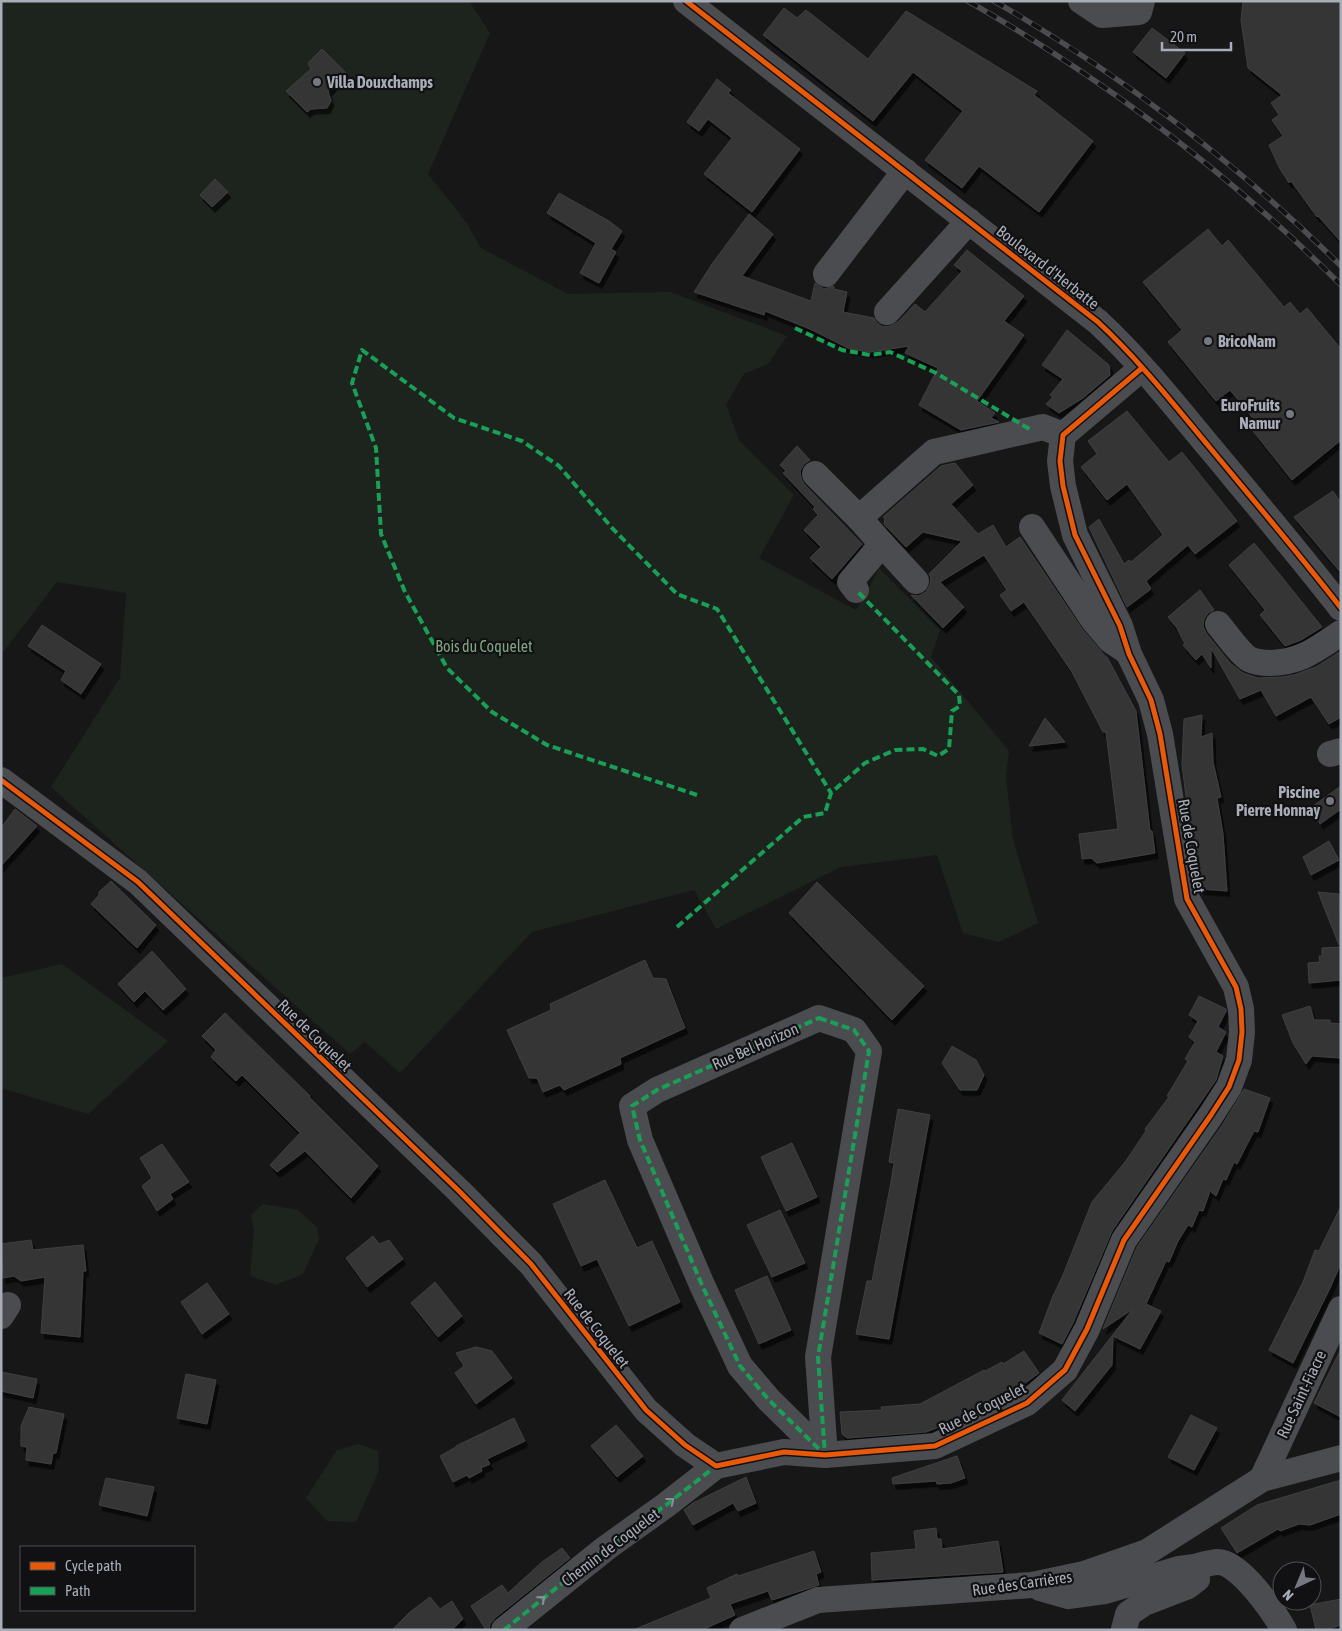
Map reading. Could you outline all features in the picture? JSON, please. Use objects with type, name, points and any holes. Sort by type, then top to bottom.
[{"type":"street","name":"Boulevard d'Herbatte","points":[[686,1],[1098,322],[1142,368],[1309,566],[1341,608]]},
{"type":"street","points":[[1081,1],[1102,15],[1139,12],[1142,1]]},
{"type":"street","points":[[826,274],[905,171]]},
{"type":"street","points":[[887,312],[968,221]]},
{"type":"street","points":[[859,518],[934,452],[1043,427],[1063,435],[1142,368]]},
{"type":"street","name":"Rue de Coquelet","points":[[1,780],[138,882],[459,1190],[531,1264],[646,1410],[685,1445],[716,1466],[784,1452],[825,1455],[935,1446],[1028,1403],[1065,1370],[1087,1328],[1124,1240],[1212,1115],[1229,1087],[1239,1060],[1242,1032],[1241,1009],[1236,987],[1187,899],[1160,734],[1152,700],[1129,654],[1120,626],[1075,535],[1063,486],[1060,461],[1063,435]]},
{"type":"street","points":[[815,474],[859,518],[916,581]]},
{"type":"street","points":[[1032,527],[1094,621],[1110,640],[1129,654]]},
{"type":"street","points":[[856,590],[850,582],[882,544]]},
{"type":"street","points":[[1218,624],[1248,659],[1268,663],[1288,662],[1306,656],[1341,632]]},
{"type":"street","name":"Rue Bel Horizon","points":[[819,1018],[854,1030],[869,1051],[818,1357],[825,1455],[770,1400],[740,1366],[702,1285],[640,1140],[632,1106],[657,1090],[819,1018]]},
{"type":"street","name":"Rue Saint-Fiacre","points":[[1262,1478],[1341,1309]]},
{"type":"street","name":"Rue des Carrières","points":[[742,1630],[818,1600],[1032,1585],[1084,1574],[1147,1552],[1262,1478],[1341,1458]]},
{"type":"street","name":"Chemin de Coquelet","points":[[504,1630],[606,1548],[716,1466]]},
{"type":"street","points":[[1032,1585],[1068,1596],[1105,1592],[1179,1568],[1218,1562],[1232,1566],[1262,1597],[1285,1627]]},
{"type":"street","points":[[1124,1629],[1128,1614],[1144,1603],[1188,1586],[1197,1579],[1195,1567]]},
{"type":"green space","name":"Bois du Coquelet","points":[[1,1],[469,1],[490,33],[428,174],[466,222],[481,248],[568,294],[670,292],[787,336],[768,364],[744,374],[726,405],[739,440],[794,495],[759,558],[856,610],[879,568],[940,630],[931,657],[1009,751],[1006,777],[1013,839],[1038,923],[999,942],[963,933],[937,855],[841,867],[716,929],[694,890],[532,932],[400,1073],[365,1042],[350,1054],[51,787],[120,678],[126,593],[57,582],[1,655]]},
{"type":"green space","points":[[62,964],[168,1041],[88,1114],[4,1089],[1,1090],[1,978]]},
{"type":"green space","points":[[263,1204],[298,1210],[317,1227],[319,1239],[303,1274],[276,1285],[250,1276],[254,1230],[251,1215]]},
{"type":"green space","points":[[358,1444],[378,1451],[379,1470],[356,1522],[327,1521],[306,1498],[337,1450]]},
{"type":"building","points":[[1243,1],[1341,1],[1341,242],[1317,217],[1291,181],[1289,183],[1269,145],[1283,136],[1272,120],[1279,115],[1271,103],[1282,95],[1248,68],[1241,20]]},
{"type":"building","points":[[784,8],[797,18],[806,10],[868,59],[906,11],[1037,91],[1034,95],[1093,141],[1039,212],[979,166],[962,188],[925,160],[963,111],[913,72],[873,121],[763,35]]},
{"type":"building","points":[[1152,28],[1185,53],[1166,78],[1133,52]]},
{"type":"building","name":"Villa Douxchamps","points":[[322,49],[346,73],[328,91],[331,101],[327,108],[311,109],[307,112],[286,91],[311,69],[308,63]]},
{"type":"building","points":[[717,79],[731,90],[728,93],[800,149],[752,212],[704,174],[732,138],[708,119],[699,131],[687,122]]},
{"type":"building","points":[[215,179],[228,192],[212,207],[200,195]]},
{"type":"building","points":[[559,193],[609,221],[622,231],[611,249],[616,252],[599,283],[580,273],[596,243],[547,213]]},
{"type":"building","points":[[749,214],[773,234],[742,276],[811,301],[815,283],[824,289],[834,286],[834,289],[847,292],[843,312],[874,318],[883,327],[891,326],[898,322],[915,304],[925,312],[962,271],[954,265],[967,250],[1024,296],[1004,321],[1024,335],[977,401],[995,413],[991,418],[999,422],[961,430],[919,405],[938,368],[905,353],[909,346],[870,352],[850,349],[810,329],[765,311],[764,315],[694,292]]},
{"type":"building","points":[[1208,229],[1222,246],[1228,240],[1284,307],[1290,302],[1300,314],[1307,308],[1341,349],[1341,440],[1292,480],[1253,431],[1259,426],[1230,390],[1216,401],[1168,342],[1182,330],[1143,282]]},
{"type":"building","points":[[1067,330],[1109,365],[1110,375],[1083,398],[1059,413],[1046,404],[1053,397],[1050,395],[1063,379],[1042,365]]},
{"type":"building","points":[[1127,411],[1169,462],[1182,452],[1237,521],[1195,554],[1188,545],[1146,581],[1151,589],[1127,607],[1089,527],[1099,519],[1124,564],[1129,560],[1131,562],[1163,535],[1127,484],[1107,500],[1081,467],[1097,454],[1088,441]]},
{"type":"building","points":[[797,446],[810,460],[804,464],[800,471],[804,484],[862,544],[832,579],[810,558],[821,547],[804,530],[818,515],[813,509],[815,507],[783,473],[786,471],[780,465]]},
{"type":"building","points":[[955,463],[973,485],[951,504],[978,534],[993,525],[1006,547],[1020,537],[1082,629],[1107,657],[1136,711],[1150,831],[1152,831],[1155,853],[1097,863],[1091,858],[1082,859],[1079,834],[1118,829],[1106,732],[1103,732],[1072,672],[1024,602],[1011,611],[1000,595],[1007,590],[984,555],[940,582],[964,607],[943,628],[911,595],[919,596],[926,592],[930,585],[931,578],[929,574],[962,541],[923,532],[906,547],[884,524],[885,519],[883,517],[941,466]]},
{"type":"building","points":[[1333,491],[1341,503],[1341,573],[1294,517]]},
{"type":"building","points":[[1254,543],[1322,627],[1301,640],[1285,646],[1260,615],[1265,610],[1229,565]]},
{"type":"building","points":[[1200,590],[1214,610],[1208,613],[1204,619],[1203,626],[1206,633],[1230,663],[1243,673],[1258,678],[1294,675],[1316,667],[1341,651],[1341,717],[1329,724],[1311,697],[1276,716],[1261,690],[1240,699],[1211,648],[1211,668],[1202,654],[1196,660],[1183,645],[1185,644],[1177,628],[1168,617]]},
{"type":"building","points":[[42,625],[101,664],[81,694],[61,680],[66,671],[28,646]]},
{"type":"building","points":[[1202,715],[1201,737],[1212,733],[1213,762],[1221,797],[1217,798],[1223,834],[1227,891],[1201,889],[1188,813],[1182,764],[1184,719]]},
{"type":"building","points":[[1045,718],[1065,742],[1029,746]]},
{"type":"building","name":"Piscine Pierre Honnay","points":[[1341,786],[1341,809],[1320,824],[1313,806]]},
{"type":"building","points":[[15,809],[37,826],[1,866],[1,828]]},
{"type":"building","points":[[1329,841],[1339,860],[1311,875],[1303,857]]},
{"type":"building","points":[[111,881],[156,925],[137,948],[91,904],[99,895],[99,892]]},
{"type":"building","points":[[817,882],[924,986],[892,1020],[789,913]]},
{"type":"building","points":[[1318,892],[1339,894],[1341,944],[1339,945]]},
{"type":"building","points":[[1341,947],[1341,980],[1309,983],[1308,963],[1320,962],[1319,956],[1322,956],[1322,948]]},
{"type":"building","points":[[152,951],[186,989],[163,1010],[145,991],[134,1002],[118,984]]},
{"type":"building","points":[[645,960],[653,978],[666,979],[685,1028],[620,1058],[621,1064],[564,1090],[560,1085],[543,1092],[537,1078],[529,1078],[507,1030],[551,1010],[550,1004]]},
{"type":"building","points":[[1199,996],[1226,1009],[1218,1027],[1226,1032],[1216,1052],[1223,1056],[1216,1080],[1112,1231],[1073,1323],[1062,1344],[1039,1333],[1053,1296],[1092,1202],[1125,1162],[1146,1131],[1145,1129],[1169,1097],[1167,1096],[1188,1061],[1185,1059],[1195,1042],[1189,1037],[1198,1021],[1189,1015]]},
{"type":"building","points":[[1310,1006],[1314,1020],[1330,1020],[1330,1023],[1341,1024],[1341,1058],[1312,1056],[1306,1064],[1293,1043],[1282,1015]]},
{"type":"building","points":[[225,1013],[378,1166],[351,1198],[305,1151],[277,1172],[270,1165],[300,1133],[242,1075],[236,1081],[211,1057],[216,1050],[202,1036]]},
{"type":"building","points":[[952,1046],[976,1060],[984,1075],[977,1090],[960,1090],[942,1063]]},
{"type":"building","points":[[1244,1089],[1270,1098],[1258,1132],[1254,1131],[1237,1164],[1234,1162],[1226,1180],[1223,1179],[1216,1196],[1210,1191],[1203,1211],[1199,1210],[1192,1227],[1188,1225],[1178,1241],[1169,1262],[1166,1261],[1146,1304],[1161,1311],[1140,1349],[1113,1336],[1112,1365],[1075,1411],[1062,1400],[1133,1309],[1103,1329],[1137,1247],[1223,1124]]},
{"type":"building","points":[[898,1109],[930,1115],[889,1339],[856,1334],[867,1281],[872,1281],[891,1182],[894,1163],[889,1162]]},
{"type":"building","points":[[792,1143],[817,1197],[786,1211],[761,1157]]},
{"type":"building","points":[[162,1144],[189,1182],[170,1194],[173,1199],[157,1211],[142,1186],[152,1178],[140,1158]]},
{"type":"building","points":[[605,1180],[637,1248],[652,1241],[680,1302],[629,1326],[597,1259],[581,1266],[553,1204]]},
{"type":"building","points":[[1341,1206],[1341,1263],[1293,1363],[1269,1350],[1303,1282],[1315,1250],[1319,1251]]},
{"type":"building","points":[[780,1210],[805,1263],[772,1277],[747,1225]]},
{"type":"building","points":[[373,1236],[379,1244],[389,1240],[403,1259],[367,1287],[346,1258]]},
{"type":"building","points":[[31,1240],[33,1250],[83,1245],[86,1271],[83,1271],[80,1337],[41,1333],[45,1277],[21,1281],[14,1276],[3,1278],[1,1244]]},
{"type":"building","points":[[767,1276],[791,1330],[759,1344],[735,1290]]},
{"type":"building","points":[[435,1282],[462,1316],[438,1337],[411,1303]]},
{"type":"building","points":[[207,1283],[229,1314],[202,1334],[181,1302]]},
{"type":"building","points":[[476,1347],[492,1351],[512,1378],[476,1404],[455,1373],[464,1366],[456,1353]]},
{"type":"building","points":[[1341,1349],[1341,1417],[1314,1403]]},
{"type":"building","points":[[1024,1351],[1039,1373],[1017,1389],[942,1426],[926,1432],[847,1438],[842,1434],[840,1412],[882,1410],[881,1407],[920,1404],[984,1370],[1002,1362],[1003,1364]]},
{"type":"building","points":[[1,1372],[37,1379],[33,1398],[1,1391]]},
{"type":"building","points":[[186,1374],[216,1380],[207,1424],[177,1418]]},
{"type":"building","points":[[29,1407],[64,1414],[56,1453],[53,1453],[51,1464],[26,1460],[27,1447],[21,1446],[21,1426]]},
{"type":"building","points":[[1191,1415],[1217,1428],[1194,1470],[1168,1457]]},
{"type":"building","points":[[514,1418],[525,1441],[487,1459],[490,1464],[481,1468],[482,1471],[469,1478],[467,1475],[453,1482],[440,1456],[456,1446]]},
{"type":"building","points":[[616,1425],[643,1456],[617,1477],[591,1446]]},
{"type":"building","points":[[957,1456],[965,1478],[951,1483],[937,1484],[936,1481],[893,1484],[892,1478]]},
{"type":"building","points":[[746,1477],[756,1503],[738,1511],[733,1503],[693,1525],[684,1510],[693,1503]]},
{"type":"building","points":[[106,1478],[154,1487],[147,1516],[99,1505]]},
{"type":"building","points":[[1341,1480],[1341,1514],[1310,1525],[1299,1524],[1280,1531],[1278,1529],[1237,1553],[1221,1528],[1257,1505]]},
{"type":"building","points":[[936,1528],[937,1539],[941,1539],[942,1549],[998,1541],[1003,1572],[872,1580],[871,1553],[916,1549],[914,1531]]},
{"type":"building","points":[[562,1548],[570,1558],[495,1618],[490,1624],[489,1630],[486,1630],[471,1606],[502,1585],[508,1593],[542,1562]]},
{"type":"building","points":[[814,1551],[821,1572],[816,1574],[819,1585],[772,1600],[768,1591],[730,1604],[735,1615],[702,1630],[633,1630],[711,1598],[707,1588],[737,1574],[738,1576]]},
{"type":"building","points":[[430,1597],[440,1609],[452,1601],[463,1619],[452,1630],[392,1630],[410,1612]]},
{"type":"building","points":[[1341,1599],[1341,1625],[1325,1630],[1316,1630],[1311,1611],[1322,1611],[1322,1603]]},
{"type":"railway","points":[[968,1],[1068,63],[1164,131],[1255,205],[1341,285]]},
{"type":"railway","points":[[994,1],[1087,59],[1176,123],[1261,192],[1341,266]]},
{"type":"marked path","points":[[795,328],[842,350],[870,355],[890,352],[936,373],[1031,430]]},
{"type":"marked path","points":[[697,795],[547,745],[492,712],[447,668],[405,592],[381,534],[376,448],[352,383],[362,350],[454,418],[522,441],[559,466],[613,529],[677,594],[717,609],[831,793]]},
{"type":"marked path","points":[[677,927],[803,817],[825,813],[831,793],[865,763],[895,750],[923,749],[938,756],[949,749],[952,711],[960,706],[959,695],[856,590]]},
{"type":"marked path","points":[[819,1018],[854,1030],[869,1051],[818,1357],[825,1455],[769,1400],[740,1366],[702,1285],[640,1140],[632,1106],[657,1090],[819,1018]]},
{"type":"marked path","points":[[504,1630],[606,1548],[716,1466]]},
{"type":"cycle path","points":[[686,1],[1098,322],[1157,384],[1341,608]]},
{"type":"cycle path","points":[[1,780],[138,882],[459,1191],[531,1264],[646,1410],[685,1445],[716,1466],[784,1452],[825,1455],[935,1446],[1027,1403],[1065,1370],[1087,1329],[1124,1240],[1229,1087],[1239,1060],[1242,1032],[1241,1009],[1236,987],[1187,899],[1160,734],[1151,700],[1129,654],[1120,626],[1075,535],[1063,486],[1060,461],[1063,435],[1142,368]]},
{"type":"place","name":"Villa Douxchamps","points":[[317,82]]},
{"type":"place","name":"BricoNam","points":[[1208,341]]},
{"type":"place","name":"EuroFruits Namur","points":[[1290,414]]},
{"type":"place","name":"Piscine Pierre Honnay","points":[[1330,801]]}]
